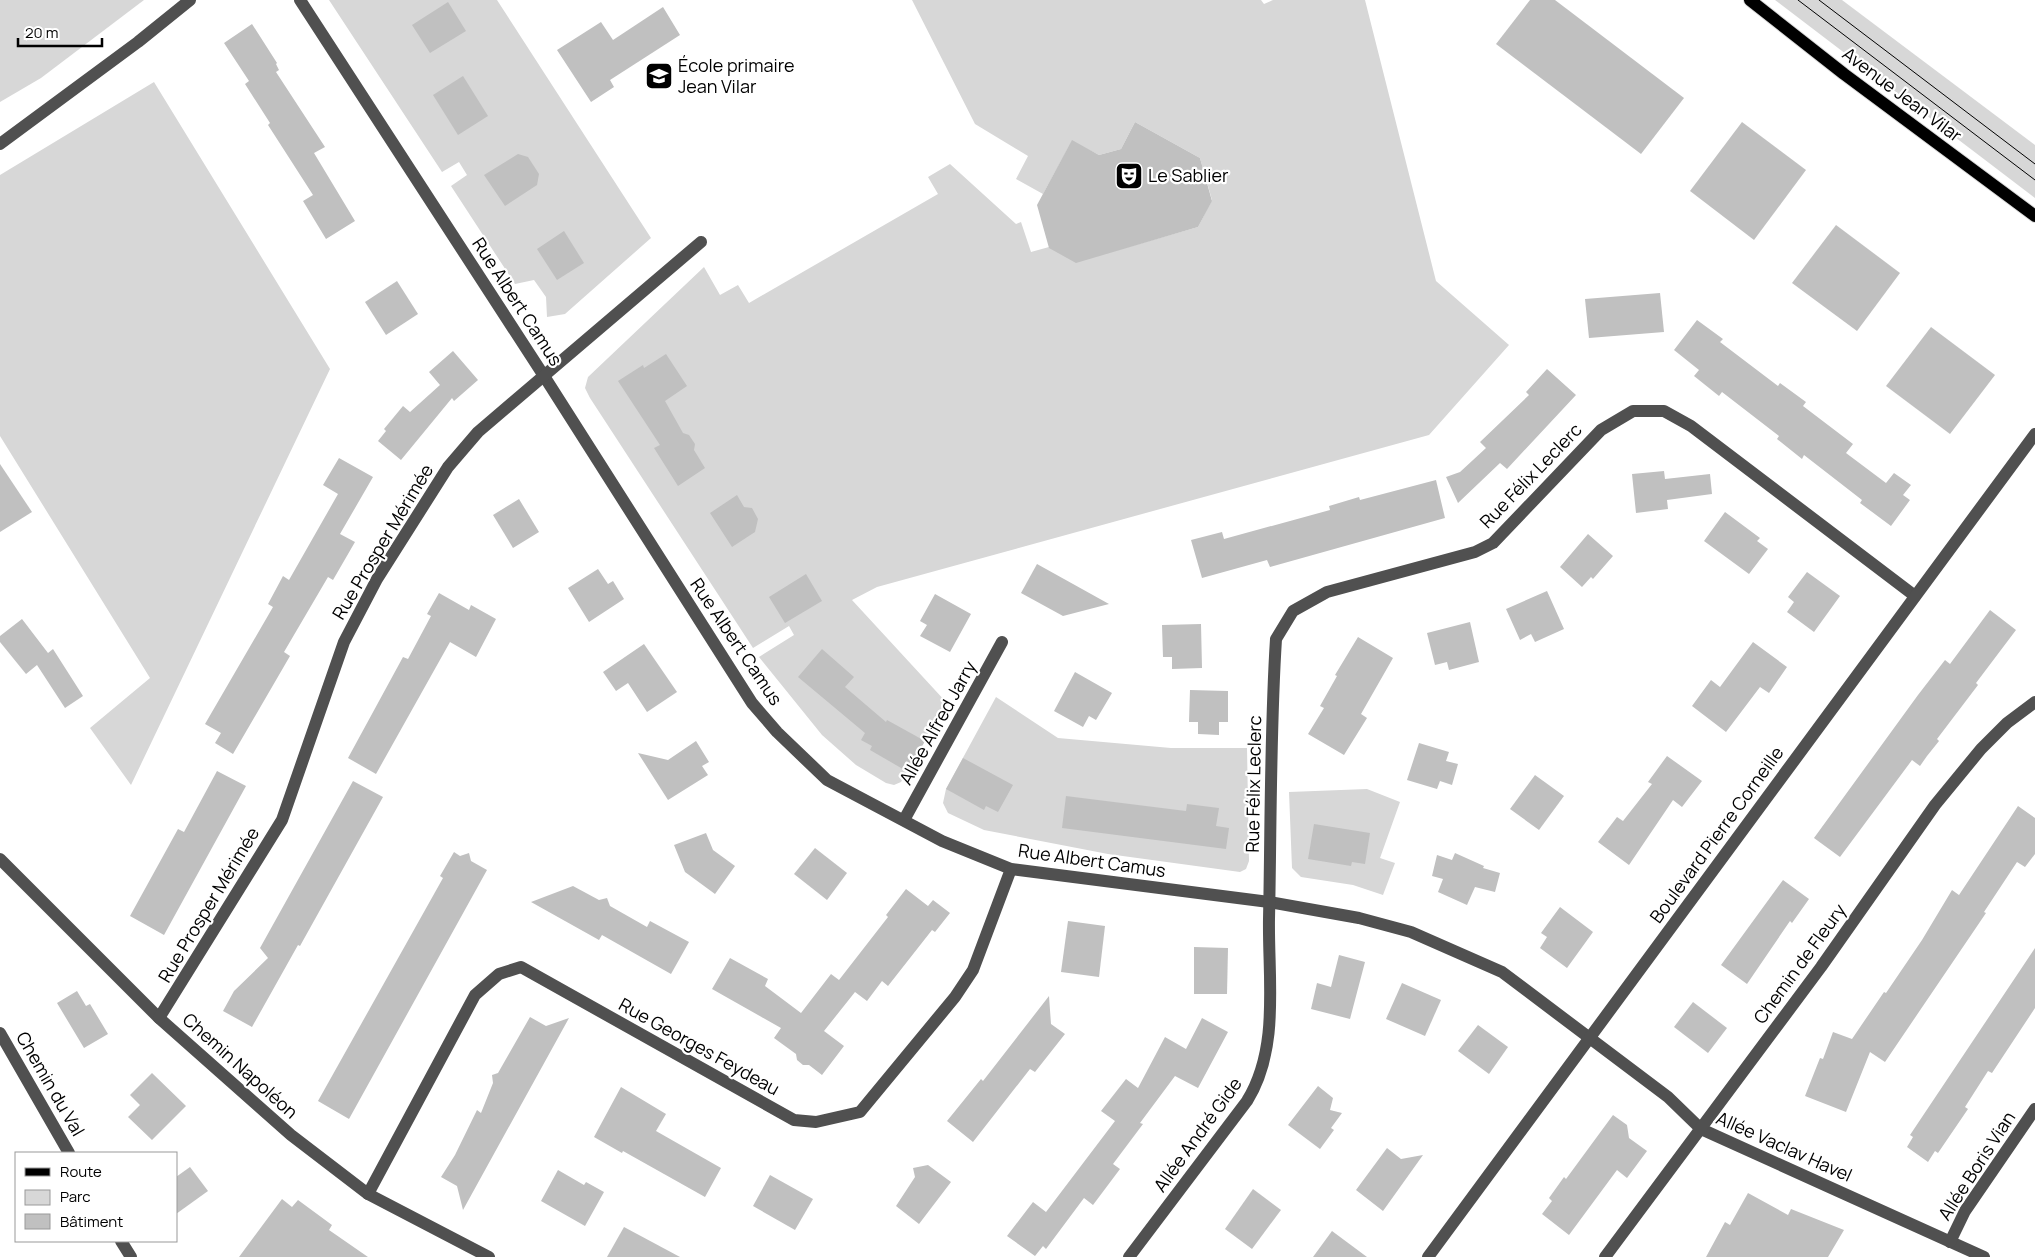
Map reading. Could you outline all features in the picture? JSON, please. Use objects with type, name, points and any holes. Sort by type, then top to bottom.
[{"type":"main road","name":"Avenue Jean Vilar","points":[[1750,0],[1844,74],[2035,216]]},
{"type":"street","points":[[0,144],[132,47],[190,0]]},
{"type":"street","name":"Rue Albert Camus","points":[[300,0],[544,376],[752,704],[827,780],[942,841],[1010,869],[1270,902],[1359,918],[1411,932],[1502,972],[1590,1039]]},
{"type":"street","name":"Rue Prosper Mérimée","points":[[159,1018],[282,820],[344,642],[377,579],[448,467],[478,432],[702,242]]},
{"type":"street","name":"Rue Félix Leclerc","points":[[1270,902],[1276,640],[1293,611],[1327,592],[1475,552],[1493,542],[1601,430],[1633,411],[1664,411],[1691,426],[1915,596]]},
{"type":"street","name":"Boulevard Pierre Corneille","points":[[1428,1257],[2035,434]]},
{"type":"street","name":"Allée Alfred Jarry","points":[[904,820],[1002,642]]},
{"type":"street","name":"Chemin de Fleury","points":[[1606,1257],[1821,967],[1935,805],[1988,742],[2007,723],[2035,702]]},
{"type":"street","name":"Chemin Napoléon","points":[[0,859],[159,1018],[291,1135],[368,1194],[489,1257]]},
{"type":"street","name":"Rue Georges Feydeau","points":[[368,1194],[475,994],[498,974],[521,967],[794,1120],[816,1122],[860,1112],[955,997],[973,970],[1010,869]]},
{"type":"street","name":"Allée André Gide","points":[[1129,1257],[1247,1100],[1262,1073],[1269,1021],[1270,902]]},
{"type":"street","name":"Chemin du Val","points":[[0,1033],[68,1152]]},
{"type":"street","name":"Allée Vaclav Havel","points":[[1590,1039],[1668,1097],[1701,1129],[1984,1257]]},
{"type":"street","name":"Allée Boris Vian","points":[[1950,1242],[1965,1211],[2035,1109]]},
{"type":"street","points":[[122,1242],[131,1257]]},
{"type":"green space","points":[[0,0],[144,0],[41,78],[0,102]]},
{"type":"green space","points":[[329,0],[497,0],[651,238],[565,314],[547,317],[546,297],[534,280],[515,284],[451,186],[467,175],[459,162],[442,172]]},
{"type":"green space","points":[[912,0],[1261,0],[1264,4],[1273,0],[1365,0],[1436,281],[1509,345],[1429,435],[877,587],[852,600],[946,702],[901,782],[894,785],[886,783],[856,765],[822,735],[759,657],[794,635],[789,626],[753,648],[585,388],[588,377],[704,267],[720,295],[738,285],[749,303],[938,194],[928,177],[950,164],[1016,224],[1021,222],[1031,252],[1049,247],[1076,262],[1198,227],[1212,200],[1200,158],[1135,122],[1121,149],[1099,155],[1072,141],[1043,194],[1016,179],[1028,156],[975,124]]},
{"type":"green space","points":[[1775,0],[1842,0],[2035,145],[2035,198]]},
{"type":"green space","points":[[154,82],[330,369],[131,785],[90,728],[150,678],[0,436],[0,175]]},
{"type":"green space","points":[[996,697],[1058,738],[1171,748],[1247,748],[1249,861],[1246,869],[1240,872],[1108,854],[984,830],[948,813],[943,803],[946,789]]},
{"type":"green space","points":[[1367,789],[1400,802],[1380,858],[1395,863],[1383,895],[1353,885],[1301,877],[1292,868],[1289,792]]},
{"type":"building","points":[[1530,0],[1555,0],[1684,98],[1641,154],[1496,44]]},
{"type":"building","points":[[448,2],[466,31],[430,53],[412,25]]},
{"type":"building","points":[[663,7],[680,35],[610,80],[614,87],[591,102],[557,50],[601,22],[613,40]]},
{"type":"building","points":[[252,24],[277,63],[279,70],[276,72],[325,147],[314,153],[355,221],[326,239],[303,201],[313,195],[268,125],[270,123],[245,84],[249,81],[224,43]]},
{"type":"building","points":[[463,76],[488,116],[458,135],[433,95]]},
{"type":"building","name":"Le Sablier","points":[[1135,122],[1200,158],[1212,201],[1198,227],[1076,263],[1049,248],[1037,205],[1072,140],[1099,155],[1121,149]]},
{"type":"building","points":[[1742,122],[1806,170],[1754,240],[1690,191]]},
{"type":"building","points":[[518,154],[528,157],[539,174],[537,185],[505,206],[484,175]]},
{"type":"building","points":[[1836,225],[1900,273],[1857,331],[1792,283]]},
{"type":"building","points":[[564,231],[584,263],[557,280],[537,249]]},
{"type":"building","points":[[397,281],[418,314],[386,335],[365,302]]},
{"type":"building","points":[[1660,293],[1664,332],[1589,338],[1585,299]]},
{"type":"building","points":[[1697,320],[1723,339],[1720,342],[1778,386],[1780,383],[1806,402],[1803,406],[1853,444],[1846,453],[1886,483],[1894,473],[1911,485],[1903,495],[1910,500],[1891,526],[1860,503],[1862,500],[1804,455],[1802,459],[1777,439],[1779,436],[1722,392],[1719,396],[1694,376],[1699,370],[1674,350]]},
{"type":"building","points":[[1931,327],[1995,375],[1950,434],[1886,386]]},
{"type":"building","points":[[453,351],[478,380],[454,401],[452,398],[401,460],[378,441],[386,431],[384,429],[403,406],[410,412],[440,385],[429,372]]},
{"type":"building","points":[[666,354],[687,386],[665,401],[683,433],[689,435],[695,444],[694,450],[705,468],[678,486],[654,448],[660,445],[618,381],[643,365],[644,368]]},
{"type":"building","points":[[1547,369],[1576,395],[1507,469],[1500,463],[1458,503],[1446,477],[1460,472],[1486,448],[1480,442],[1529,395],[1526,392]]},
{"type":"building","points":[[339,458],[373,477],[340,534],[355,542],[333,580],[328,577],[284,652],[290,656],[233,754],[215,743],[221,733],[205,724],[273,607],[268,604],[283,576],[289,580],[338,494],[323,485]]},
{"type":"building","points":[[0,464],[32,512],[0,532]]},
{"type":"building","points":[[1664,471],[1665,479],[1710,474],[1712,494],[1667,500],[1668,509],[1636,513],[1632,474]]},
{"type":"building","points":[[1436,480],[1445,518],[1270,567],[1267,560],[1202,578],[1191,540],[1222,532],[1224,539],[1330,510],[1329,506],[1359,497],[1360,500]]},
{"type":"building","points":[[737,495],[744,507],[752,508],[758,519],[755,532],[732,547],[710,513]]},
{"type":"building","points":[[519,499],[539,532],[513,548],[493,515]]},
{"type":"building","points":[[1725,512],[1760,538],[1757,541],[1768,549],[1749,574],[1704,541]]},
{"type":"building","points":[[1588,534],[1613,556],[1593,579],[1591,577],[1582,587],[1560,567]]},
{"type":"building","points":[[1037,564],[1109,604],[1063,616],[1021,593]]},
{"type":"building","points":[[598,569],[608,584],[613,581],[624,599],[589,622],[568,588]]},
{"type":"building","points":[[1807,572],[1840,596],[1814,632],[1787,612],[1794,602],[1788,597]]},
{"type":"building","points":[[806,574],[822,601],[785,623],[769,597]]},
{"type":"building","points":[[1547,591],[1564,629],[1535,642],[1531,634],[1520,640],[1506,609]]},
{"type":"building","points":[[439,593],[469,610],[471,605],[496,619],[476,657],[450,642],[376,774],[348,758],[403,657],[408,659],[431,616],[427,614]]},
{"type":"building","points":[[935,594],[971,614],[950,652],[920,636],[927,625],[920,621]]},
{"type":"building","points":[[1990,610],[2016,630],[1976,683],[1978,685],[1937,739],[1939,741],[1920,766],[1912,760],[1840,857],[1814,838],[1945,660],[1950,664]]},
{"type":"building","points":[[22,619],[48,653],[53,649],[83,696],[65,708],[37,665],[26,674],[0,642],[0,636]]},
{"type":"building","points":[[1470,622],[1479,662],[1449,670],[1447,662],[1435,665],[1427,633]]},
{"type":"building","points":[[1201,624],[1202,668],[1172,669],[1172,657],[1163,657],[1162,625]]},
{"type":"building","points":[[1358,637],[1393,658],[1361,714],[1367,718],[1344,755],[1308,734],[1324,708],[1320,706],[1337,676],[1335,675]]},
{"type":"building","points":[[1753,642],[1787,667],[1769,693],[1760,687],[1726,732],[1692,706],[1711,680],[1720,687]]},
{"type":"building","points":[[644,644],[677,692],[647,712],[628,683],[616,691],[603,672]]},
{"type":"building","points":[[822,649],[854,677],[845,687],[886,722],[887,720],[925,741],[908,772],[870,750],[872,746],[861,740],[865,733],[798,677]]},
{"type":"building","points":[[1075,672],[1112,693],[1096,720],[1089,716],[1083,727],[1054,711]]},
{"type":"building","points":[[1190,690],[1228,691],[1228,722],[1219,722],[1219,735],[1198,734],[1198,722],[1189,722]]},
{"type":"building","points":[[696,741],[709,762],[702,766],[708,775],[668,800],[638,753],[668,760]]},
{"type":"building","points":[[1419,743],[1449,752],[1446,761],[1458,764],[1452,785],[1440,781],[1437,789],[1407,780]]},
{"type":"building","points":[[1667,756],[1702,781],[1682,807],[1673,800],[1629,865],[1598,842],[1617,817],[1623,821],[1652,784],[1648,782]]},
{"type":"building","points":[[963,758],[1013,785],[998,812],[986,806],[984,810],[946,789]]},
{"type":"building","points":[[217,771],[246,786],[164,935],[130,916],[178,829],[184,832]]},
{"type":"building","points":[[1535,775],[1564,796],[1539,830],[1510,809]]},
{"type":"building","points":[[353,781],[383,797],[300,946],[298,945],[252,1027],[223,1011],[234,991],[268,958],[260,948]]},
{"type":"building","points":[[1066,796],[1186,811],[1187,804],[1219,808],[1216,826],[1229,828],[1226,849],[1062,828]]},
{"type":"building","points":[[2018,806],[2035,818],[2035,854],[2025,867],[2017,862],[1984,912],[1986,913],[1885,1062],[1870,1052],[1846,1112],[1805,1096],[1820,1058],[1823,1059],[1833,1032],[1852,1039],[1922,940],[1952,890],[1959,895]]},
{"type":"building","points":[[1314,824],[1370,833],[1365,864],[1352,862],[1351,866],[1308,859]]},
{"type":"building","points":[[706,833],[713,850],[735,866],[715,894],[685,872],[674,845]]},
{"type":"building","points":[[815,848],[847,873],[827,900],[794,874]]},
{"type":"building","points":[[454,852],[460,856],[469,853],[471,861],[487,870],[349,1119],[318,1101],[443,878],[440,876]]},
{"type":"building","points":[[1455,853],[1484,866],[1483,868],[1500,873],[1495,892],[1475,887],[1467,905],[1438,892],[1443,879],[1432,876],[1437,855],[1452,860]]},
{"type":"building","points":[[1783,880],[1809,899],[1792,923],[1790,921],[1747,984],[1721,965]]},
{"type":"building","points":[[573,886],[599,900],[607,898],[610,906],[647,927],[650,921],[689,942],[671,974],[602,935],[599,940],[531,902]]},
{"type":"building","points":[[906,889],[928,906],[933,900],[950,913],[935,932],[932,930],[888,986],[882,981],[867,1001],[855,992],[824,1031],[844,1046],[822,1075],[809,1065],[803,1065],[797,1060],[796,1054],[774,1038],[781,1028],[712,989],[730,958],[768,979],[765,986],[801,1013],[831,974],[839,980],[888,917],[886,915]]},
{"type":"building","points":[[1560,907],[1593,932],[1567,968],[1540,948],[1547,937],[1541,933]]},
{"type":"building","points":[[1068,921],[1105,926],[1099,977],[1061,972]]},
{"type":"building","points":[[1194,947],[1228,948],[1227,994],[1194,994]]},
{"type":"building","points":[[2035,948],[2035,1008],[1992,1073],[1988,1071],[1965,1107],[1968,1109],[1938,1153],[1935,1151],[1928,1162],[1907,1147],[1913,1137],[1910,1135]]},
{"type":"building","points":[[1339,955],[1365,962],[1350,1019],[1311,1009],[1317,983],[1331,987]]},
{"type":"building","points":[[1402,983],[1441,1000],[1425,1036],[1386,1019]]},
{"type":"building","points":[[77,991],[86,1006],[90,1004],[108,1034],[84,1048],[57,1003]]},
{"type":"building","points":[[1049,996],[1051,1024],[1065,1034],[1035,1072],[1030,1069],[973,1142],[947,1121],[981,1079],[983,1081]]},
{"type":"building","points":[[1693,1002],[1727,1028],[1708,1053],[1674,1027]]},
{"type":"building","points":[[530,1017],[546,1026],[569,1018],[463,1210],[457,1186],[441,1177],[455,1155],[477,1110],[481,1113],[493,1083],[492,1075],[498,1073]]},
{"type":"building","points":[[1202,1018],[1228,1032],[1198,1088],[1175,1076],[1140,1123],[1143,1124],[1113,1164],[1120,1169],[1093,1205],[1084,1198],[1046,1249],[1043,1246],[1035,1256],[1007,1236],[1033,1202],[1046,1212],[1115,1121],[1101,1111],[1126,1079],[1138,1088],[1165,1037],[1186,1049]]},
{"type":"building","points":[[1478,1025],[1508,1047],[1489,1074],[1458,1051]]},
{"type":"building","points":[[152,1073],[186,1106],[152,1140],[128,1117],[140,1105],[130,1095]]},
{"type":"building","points":[[1318,1086],[1333,1098],[1330,1110],[1342,1113],[1331,1128],[1334,1130],[1320,1149],[1288,1125]]},
{"type":"building","points":[[621,1087],[666,1114],[656,1131],[721,1168],[705,1197],[594,1137]]},
{"type":"building","points":[[1613,1115],[1627,1125],[1629,1138],[1647,1151],[1627,1178],[1617,1170],[1569,1235],[1542,1214],[1552,1201],[1549,1198],[1564,1177],[1566,1179]]},
{"type":"building","points":[[1387,1148],[1401,1159],[1423,1155],[1383,1211],[1356,1190]]},
{"type":"building","points":[[928,1165],[951,1182],[919,1224],[896,1206],[915,1177],[913,1168]]},
{"type":"building","points":[[190,1167],[208,1191],[178,1213],[178,1176]]},
{"type":"building","points":[[558,1170],[584,1185],[586,1182],[604,1192],[585,1226],[541,1201]]},
{"type":"building","points":[[770,1175],[813,1199],[795,1230],[753,1206]]},
{"type":"building","points":[[1253,1189],[1281,1210],[1252,1249],[1225,1229]]},
{"type":"building","points":[[1748,1193],[1788,1215],[1791,1209],[1844,1230],[1828,1257],[1706,1257],[1725,1222],[1730,1225]]},
{"type":"building","points":[[282,1199],[292,1207],[298,1200],[332,1225],[329,1230],[368,1257],[239,1257]]},
{"type":"building","points":[[624,1227],[680,1257],[607,1257]]},
{"type":"building","points":[[1332,1231],[1367,1257],[1313,1257]]},
{"type":"tram line","points":[[1798,0],[2035,180]]},
{"type":"tram line","points":[[1819,0],[2035,164]]},
{"type":"place","name":"École primaire Jean Vilar","points":[[659,76]]},
{"type":"place","name":"Le Sablier","points":[[1129,176]]}]
